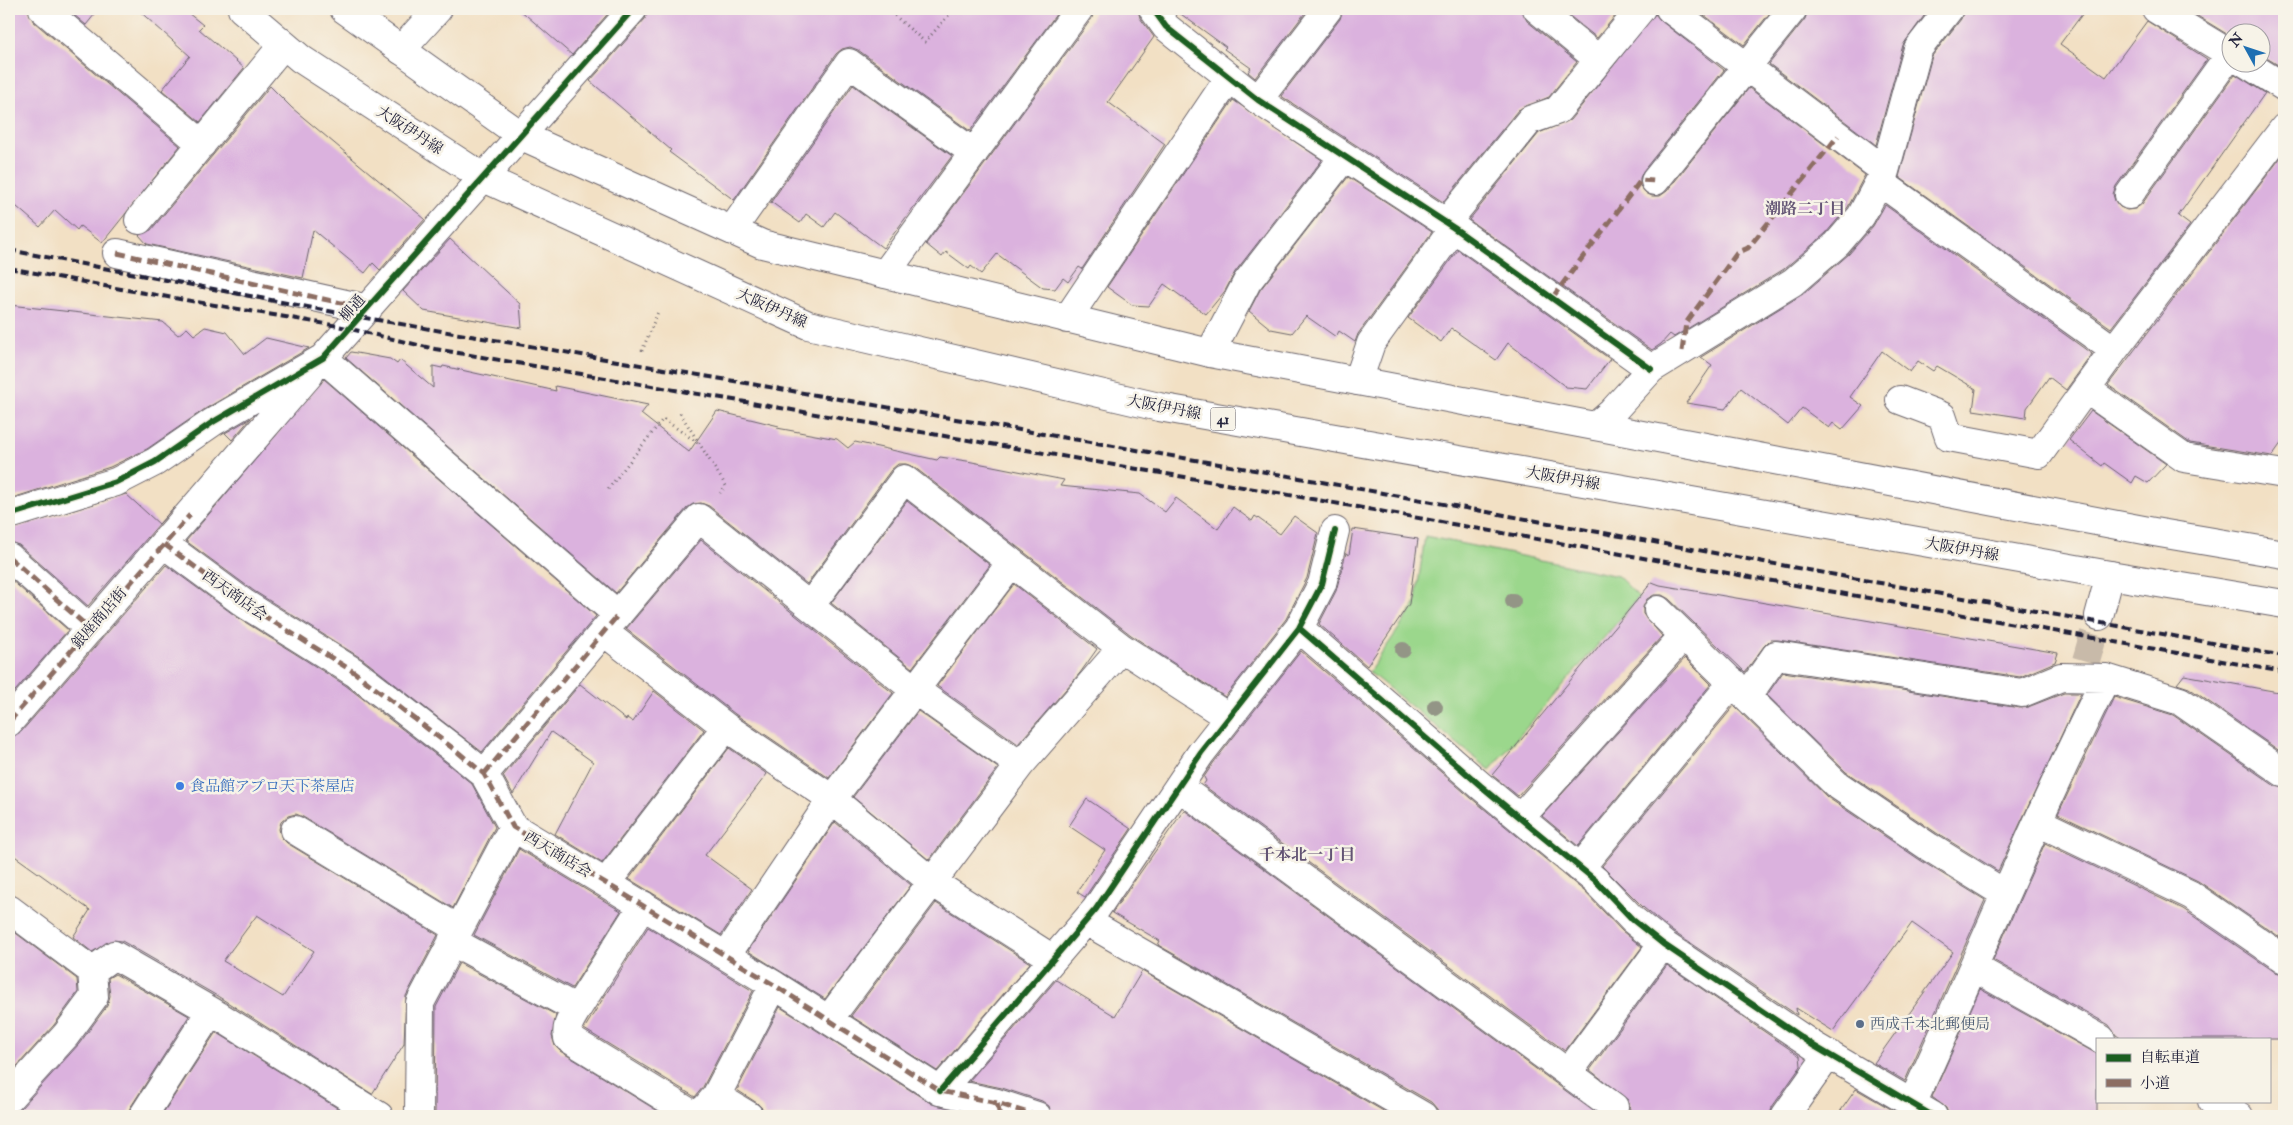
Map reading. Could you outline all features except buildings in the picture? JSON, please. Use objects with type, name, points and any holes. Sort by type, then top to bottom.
[{"type":"street","points":[[43,9],[202,144]]},
{"type":"street","name":"大阪伊丹線","points":[[242,9],[301,59],[484,178],[808,325],[1159,407],[2284,604]]},
{"type":"street","points":[[344,9],[522,136],[762,244],[1210,353],[2154,532],[2284,554]]},
{"type":"street","points":[[401,50],[438,9]]},
{"type":"street","name":"柳通","points":[[9,515],[116,482],[147,466],[213,422],[323,358],[633,9]]},
{"type":"street","points":[[885,274],[1079,9]]},
{"type":"street","points":[[1153,9],[1166,27],[1258,100],[1450,225],[1651,369]]},
{"type":"street","points":[[1258,100],[1328,9]]},
{"type":"street","points":[[1537,9],[1599,60]]},
{"type":"street","points":[[1358,381],[1371,343],[1450,225],[1530,120],[1558,110],[1641,9]]},
{"type":"street","points":[[1670,9],[1747,67],[1883,177],[2114,350]]},
{"type":"street","points":[[1655,181],[1793,9]]},
{"type":"street","points":[[1596,426],[1612,412],[1651,369],[1793,282],[1837,244],[1860,216],[1883,177],[1918,49],[1949,9]]},
{"type":"street","points":[[2156,9],[2220,48]]},
{"type":"street","points":[[139,220],[283,45]]},
{"type":"street","points":[[732,230],[849,63],[974,153]]},
{"type":"street","points":[[2129,195],[2223,72]]},
{"type":"street","points":[[2260,72],[2284,87]]},
{"type":"street","points":[[1067,319],[1229,78]]},
{"type":"street","points":[[1900,400],[1942,416],[1949,437],[2039,454],[2114,350],[2284,128]]},
{"type":"street","points":[[1210,353],[1247,282],[1344,157]]},
{"type":"street","points":[[117,253],[368,309]]},
{"type":"street","points":[[323,358],[611,624],[726,727],[832,799],[932,882],[1054,959]]},
{"type":"street","name":"銀座商店街","points":[[9,722],[190,515],[323,358]]},
{"type":"street","points":[[2086,389],[2184,458],[2282,471]]},
{"type":"street","points":[[810,606],[904,479],[1122,648],[1228,717]]},
{"type":"street","points":[[484,774],[699,518],[915,690],[1020,765]]},
{"type":"street","points":[[940,1091],[1086,921],[1228,717],[1299,628],[1322,584],[1335,531]]},
{"type":"street","name":"西天商店会","points":[[164,544],[245,604],[354,672],[484,774],[513,827],[829,1019],[940,1091],[998,1110],[1037,1116]]},
{"type":"street","points":[[9,558],[90,629]]},
{"type":"street","points":[[726,956],[832,799],[1011,563]]},
{"type":"street","points":[[2099,616],[2110,575]]},
{"type":"street","points":[[1658,610],[1836,784],[1929,848],[2004,894]]},
{"type":"street","points":[[1299,628],[1595,880],[1633,920],[1663,944],[1828,1054],[1923,1110],[2004,894],[2038,822],[2091,672]]},
{"type":"street","points":[[1520,818],[1684,635]]},
{"type":"street","points":[[829,1019],[1020,765],[1122,648]]},
{"type":"street","points":[[1580,868],[1740,689],[1776,656],[2022,693],[2061,677],[2091,672],[2180,701],[2284,773]]},
{"type":"street","points":[[606,883],[726,727]]},
{"type":"street","points":[[1179,787],[1614,1107]]},
{"type":"street","points":[[2038,822],[2191,895],[2284,959]]},
{"type":"street","points":[[426,1111],[420,1003],[513,827]]},
{"type":"street","points":[[295,830],[455,935],[577,1009]]},
{"type":"street","points":[[643,905],[568,1024],[568,1038],[687,1111],[698,1114],[716,1096],[774,985]]},
{"type":"street","points":[[9,909],[92,971],[94,997],[66,1035],[9,1098]]},
{"type":"street","points":[[1086,921],[1388,1108],[1422,1116]]},
{"type":"street","points":[[1568,1073],[1663,944]]},
{"type":"street","points":[[92,971],[114,955],[211,1011],[343,1107],[379,1116]]},
{"type":"street","points":[[1975,968],[2099,1038]]},
{"type":"street","points":[[142,1116],[211,1011]]},
{"type":"street","points":[[1786,1116],[1828,1054]]},
{"type":"street","points":[[716,1096],[749,1116]]},
{"type":"street","points":[[2214,1102],[2239,1116]]},
{"type":"path","points":[[887,9],[925,42],[954,9]]},
{"type":"path","points":[[642,351],[658,312]]},
{"type":"path","points":[[680,413],[726,486],[699,518]]},
{"type":"path","points":[[608,489],[663,419],[701,445]]},
{"type":"green space","points":[[1425,536],[1618,576],[1639,597],[1490,770],[1369,672],[1415,605]]},
{"type":"tunnel","points":[[2086,661],[2099,616]]},
{"type":"railway","points":[[9,250],[360,317],[1283,475],[2284,656]]},
{"type":"railway","points":[[9,268],[338,326],[435,349],[1278,493],[2284,672]]},
{"type":"marked path","points":[[1682,351],[1686,323],[1737,253],[1748,248],[1838,136]]},
{"type":"marked path","points":[[1552,298],[1641,180],[1655,181]]},
{"type":"marked path","points":[[117,253],[368,309]]},
{"type":"marked path","points":[[9,722],[190,515]]},
{"type":"marked path","points":[[164,544],[245,604],[354,672],[459,753],[484,774],[513,827],[774,985],[940,1091],[997,1103],[1037,1116]]},
{"type":"marked path","points":[[9,557],[90,629]]},
{"type":"marked path","points":[[484,774],[618,615]]},
{"type":"marked path","points":[[997,1103],[1000,1116]]},
{"type":"cycle path","points":[[9,515],[116,482],[155,462],[213,422],[323,358],[633,9]]},
{"type":"cycle path","points":[[1153,9],[1166,27],[1258,100],[1454,228],[1651,369]]},
{"type":"cycle path","points":[[940,1091],[1096,909],[1201,753],[1299,628],[1322,584],[1335,531]]},
{"type":"cycle path","points":[[1299,628],[1481,786],[1595,880],[1633,920],[1663,944],[1814,1046],[1933,1116]]},
{"type":"place","name":"食品館アプロ天下茶屋店","points":[[180,786]]},
{"type":"place","name":"西成千本北郵便局","points":[[1860,1024]]},
{"type":"district","name":"潮路二丁目","points":[[1805,208]]},
{"type":"district","name":"千本北一丁目","points":[[1307,854]]}]
